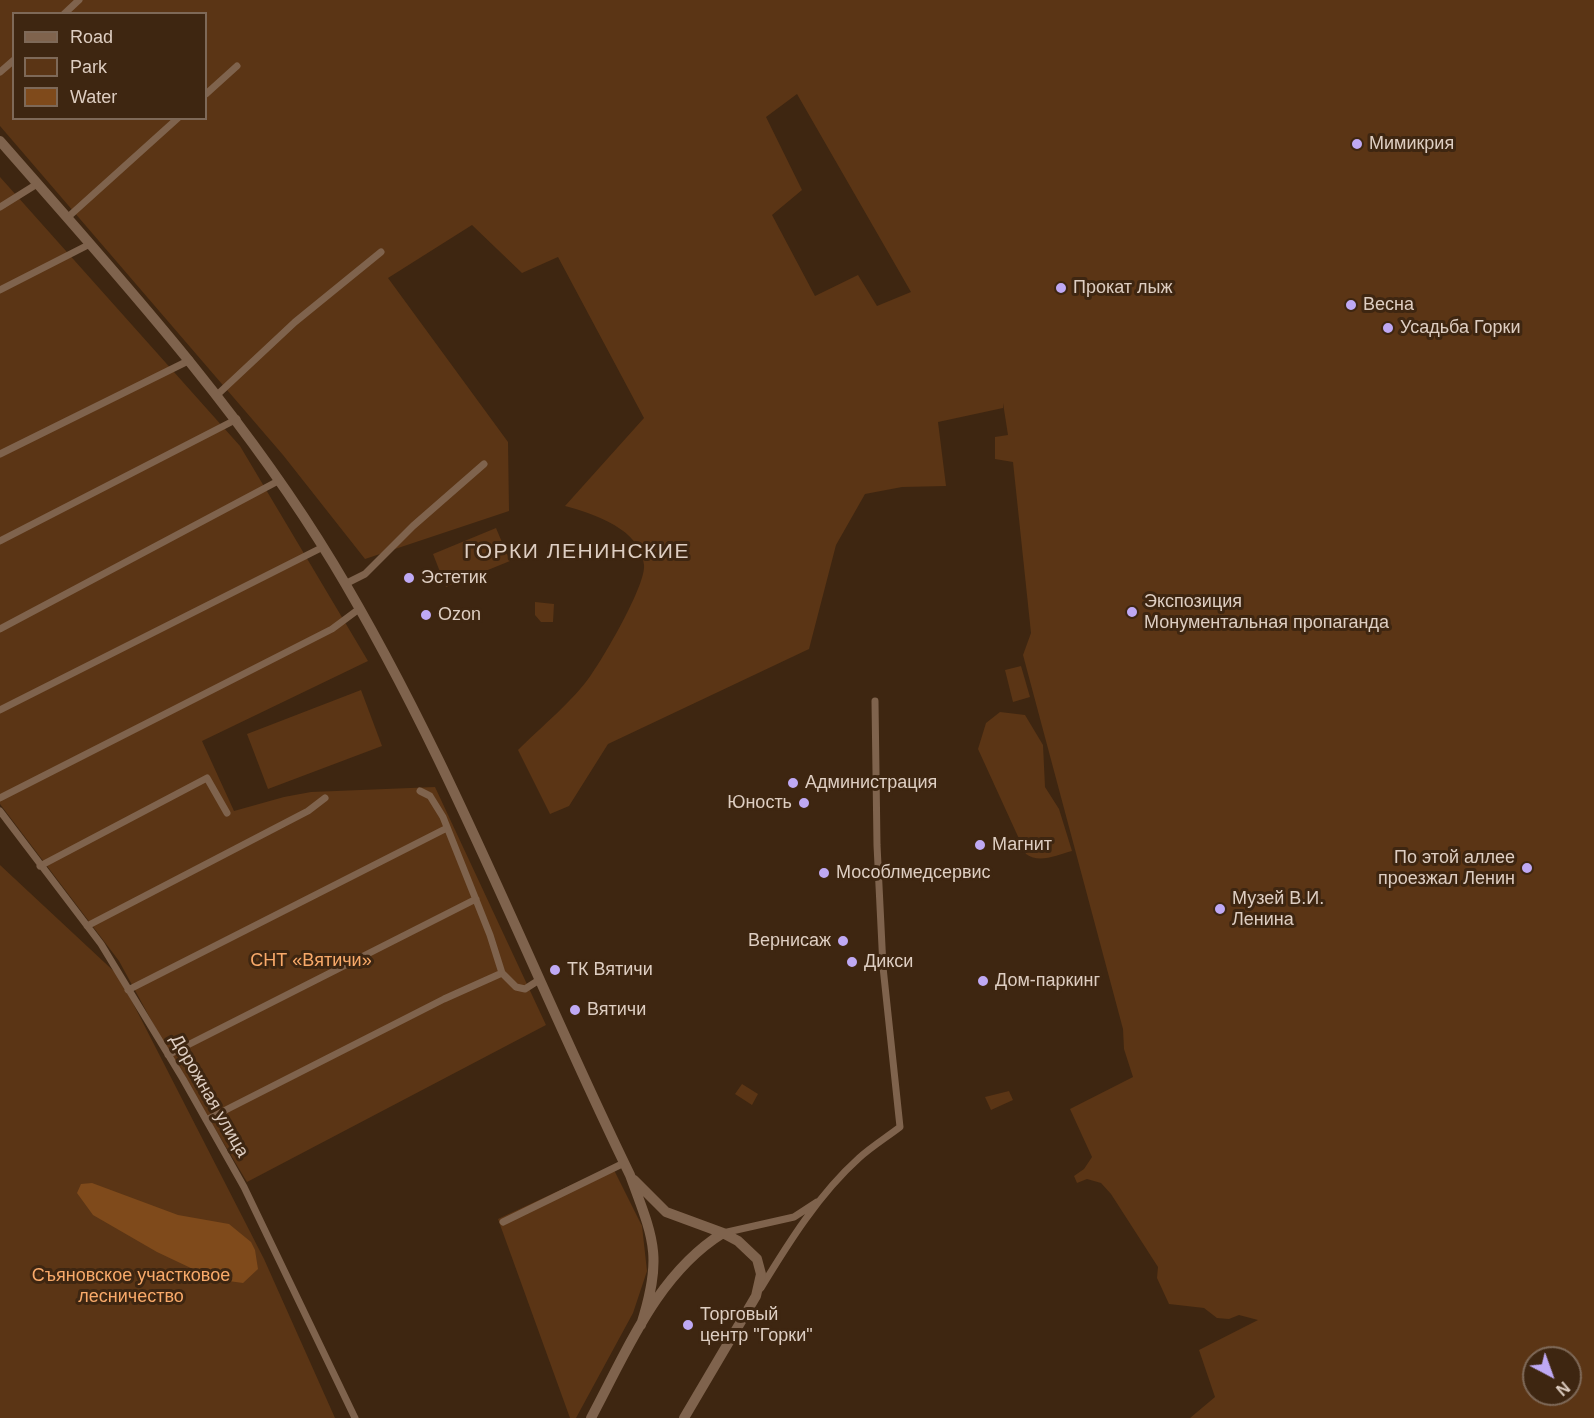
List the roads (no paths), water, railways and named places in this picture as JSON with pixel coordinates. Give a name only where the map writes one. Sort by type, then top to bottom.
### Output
[{"type":"main road","points":[[0,141],[190,360],[237,419],[280,480],[359,609],[430,745],[630,1175],[652,1235],[656,1267],[653,1288],[641,1325]]},
{"type":"main road","points":[[630,1175],[666,1212],[723,1233],[738,1241],[757,1258],[761,1274],[756,1296],[684,1418]]},
{"type":"main road","points":[[591,1418],[641,1325],[680,1266],[699,1248],[723,1233]]},
{"type":"street","points":[[66,12],[79,0]]},
{"type":"street","points":[[0,72],[12,62]]},
{"type":"street","points":[[207,93],[237,66]]},
{"type":"street","points":[[67,218],[176,120]]},
{"type":"street","points":[[0,207],[37,184]]},
{"type":"street","points":[[0,290],[90,244]]},
{"type":"street","points":[[218,395],[295,322],[381,252]]},
{"type":"street","points":[[0,454],[190,360]]},
{"type":"street","points":[[0,541],[237,419]]},
{"type":"street","points":[[345,584],[365,574],[413,526],[484,464]]},
{"type":"street","points":[[0,629],[280,480]]},
{"type":"street","points":[[0,710],[323,547]]},
{"type":"street","points":[[0,798],[333,629],[359,609]]},
{"type":"street","points":[[756,1296],[793,1235],[824,1197],[859,1158],[900,1127],[883,967],[877,850],[875,700]]},
{"type":"street","points":[[40,866],[207,778],[227,813]]},
{"type":"street","points":[[420,791],[430,796],[447,828],[476,899],[502,973],[516,987],[525,988],[540,980]]},
{"type":"street","points":[[87,926],[308,812],[325,798]]},
{"type":"street","name":"Дорожная улица","points":[[0,811],[87,926],[168,1055],[244,1187],[355,1418]]},
{"type":"street","points":[[128,990],[447,828]]},
{"type":"street","points":[[168,1055],[476,899]]},
{"type":"street","points":[[206,1120],[444,999],[502,973]]},
{"type":"street","points":[[503,1222],[624,1163]]},
{"type":"street","points":[[723,1233],[794,1217],[824,1197]]},
{"type":"water","points":[[92,1183],[178,1215],[229,1224],[251,1242],[255,1250],[258,1269],[243,1283],[214,1279],[157,1252],[93,1215],[77,1193],[81,1184]]},
{"type":"place","name":"Мимикрия","points":[[1357,144]]},
{"type":"place","name":"Прокат лыж","points":[[1061,288]]},
{"type":"place","name":"Весна","points":[[1351,305]]},
{"type":"place","name":"Усадьба Горки","points":[[1388,328]]},
{"type":"place","name":"Эстетик","points":[[409,578]]},
{"type":"place","name":"Экспозиция Монументальная пропаганда","points":[[1132,612]]},
{"type":"place","name":"Ozon","points":[[426,615]]},
{"type":"place","name":"Администрация","points":[[793,783]]},
{"type":"place","name":"Юность","points":[[804,803]]},
{"type":"place","name":"Магнит","points":[[980,845]]},
{"type":"place","name":"По этой аллее проезжал Ленин","points":[[1527,868]]},
{"type":"place","name":"Мособлмедсервис","points":[[824,873]]},
{"type":"place","name":"Музей В.И. Ленина","points":[[1220,909]]},
{"type":"place","name":"Вернисаж","points":[[843,941]]},
{"type":"place","name":"Дикси","points":[[852,962]]},
{"type":"place","name":"ТК Вятичи","points":[[555,970]]},
{"type":"place","name":"Дом-паркинг","points":[[983,981]]},
{"type":"place","name":"Вятичи","points":[[575,1010]]},
{"type":"place","name":"Торговый центр \"Горки\"","points":[[688,1325]]},
{"type":"district","name":"ГОРКИ ЛЕНИНСКИЕ","points":[[577,552]]},
{"type":"park label","name":"СНТ «Вятичи»","points":[[311,961]]},
{"type":"park label","name":"Съяновское участковое лесничество","points":[[131,1286]]}]
